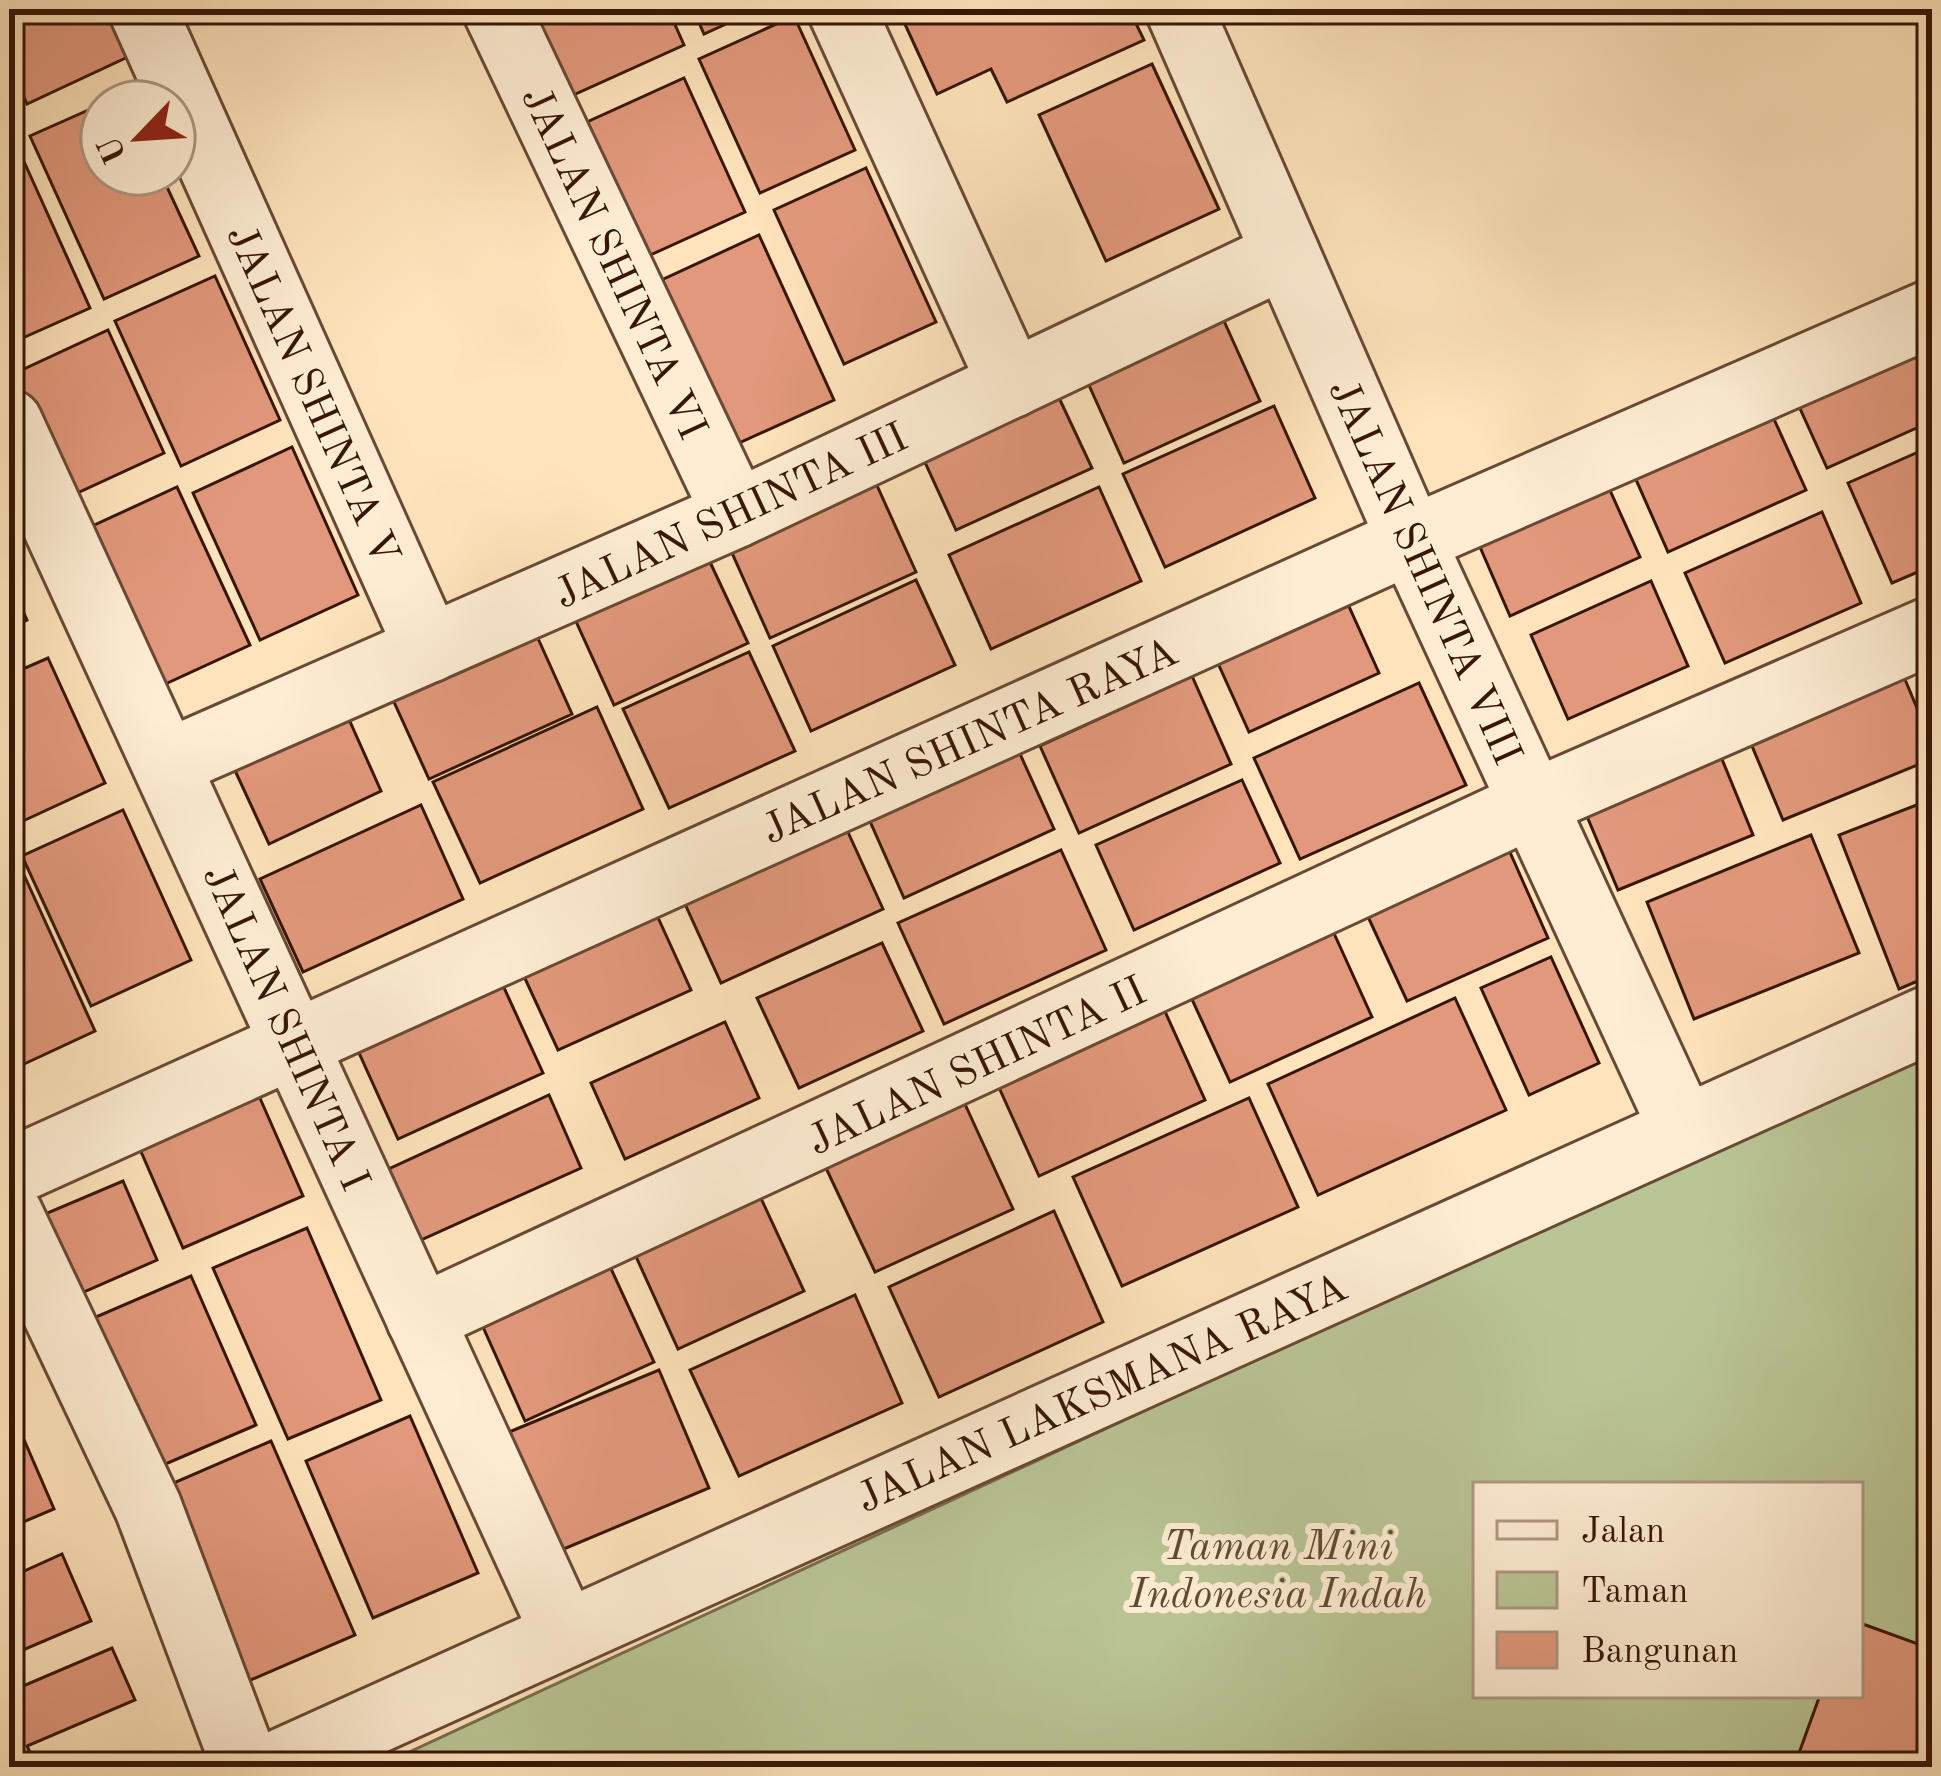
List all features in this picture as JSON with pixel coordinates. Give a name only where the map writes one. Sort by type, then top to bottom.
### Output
[{"type":"street","name":"JALAN SHINTA V","points":[[142,9],[429,649]]},
{"type":"street","name":"JALAN SHINTA VI","points":[[496,9],[736,514]]},
{"type":"street","points":[[841,9],[1012,384]]},
{"type":"street","name":"JALAN SHINTA VIII","points":[[1196,14],[1286,254],[1411,540],[1683,1129]]},
{"type":"street","name":"JALAN SHINTA III","points":[[168,763],[736,514],[1286,254]]},
{"type":"street","name":"JALAN SHINTA RAYA","points":[[9,1173],[1411,540],[1932,313]]},
{"type":"street","name":"JALAN SHINTA I","points":[[9,422],[565,1634]]},
{"type":"street","name":"JALAN SHINTA II","points":[[420,1319],[1532,805],[1932,630]]},
{"type":"street","name":"JALAN LAKSMANA RAYA","points":[[272,1767],[1932,1018]]},
{"type":"street","points":[[9,1214],[148,1507],[246,1767]]},
{"type":"green space","name":"Taman Mini Indonesia Indah","points":[[1932,1045],[1932,1767],[377,1767]]},
{"type":"building","points":[[9,9],[113,9],[134,54],[27,104],[9,65]]},
{"type":"building","points":[[531,9],[668,9],[684,45],[571,96]]},
{"type":"building","points":[[693,9],[759,9],[704,34]]},
{"type":"building","points":[[898,9],[1129,9],[1144,40],[1007,102],[991,69],[937,94]]},
{"type":"building","points":[[794,16],[855,150],[760,193],[699,59]]},
{"type":"building","points":[[1152,64],[1219,209],[1106,261],[1039,115]]},
{"type":"building","points":[[684,78],[745,212],[648,256],[587,122]]},
{"type":"building","points":[[78,115],[78,198],[172,198],[199,256],[104,299],[30,136]]},
{"type":"building","points":[[17,146],[90,308],[9,344],[9,150]]},
{"type":"building","points":[[866,168],[936,322],[844,364],[774,210]]},
{"type":"building","points":[[759,235],[834,400],[717,453],[642,289]]},
{"type":"building","points":[[215,276],[280,420],[181,466],[115,321]]},
{"type":"building","points":[[1215,301],[1260,401],[1124,463],[1079,363]]},
{"type":"building","points":[[108,330],[164,453],[62,500],[9,376]]},
{"type":"building","points":[[1932,347],[1932,421],[1827,468],[1788,382]]},
{"type":"building","points":[[1053,385],[1092,468],[956,530],[918,447]]},
{"type":"building","points":[[1764,397],[1806,490],[1668,552],[1626,457]]},
{"type":"building","points":[[1274,406],[1315,498],[1165,567],[1123,474]]},
{"type":"building","points":[[1932,446],[1932,566],[1892,583],[1848,483]]},
{"type":"building","points":[[292,447],[358,595],[260,640],[193,493]]},
{"type":"building","points":[[1599,466],[1640,557],[1510,616],[1470,524]]},
{"type":"building","points":[[870,470],[916,572],[770,638],[724,535]]},
{"type":"building","points":[[177,487],[250,645],[150,691],[77,533]]},
{"type":"building","points":[[1099,487],[1141,581],[991,649],[949,555]]},
{"type":"building","points":[[1822,512],[1861,603],[1725,663],[1685,573]]},
{"type":"building","points":[[702,545],[748,643],[614,705],[569,606]]},
{"type":"building","points":[[9,580],[27,620],[9,629]]},
{"type":"building","points":[[916,580],[955,665],[811,731],[773,646]]},
{"type":"building","points":[[1651,581],[1688,666],[1568,719],[1531,635]]},
{"type":"building","points":[[1342,591],[1379,673],[1249,732],[1212,650]]},
{"type":"building","points":[[527,614],[572,714],[429,779],[384,680]]},
{"type":"building","points":[[749,652],[795,751],[669,808],[623,709]]},
{"type":"building","points":[[48,658],[105,783],[10,827],[9,675]]},
{"type":"building","points":[[1899,665],[1932,744],[1932,759],[1783,820],[1744,727]]},
{"type":"building","points":[[1192,676],[1231,764],[1079,833],[1040,746]]},
{"type":"building","points":[[1419,683],[1466,785],[1300,859],[1254,758]]},
{"type":"building","points":[[339,697],[381,791],[269,844],[225,749]]},
{"type":"building","points":[[597,707],[643,809],[480,883],[433,782]]},
{"type":"building","points":[[1011,734],[1054,829],[904,898],[861,801]]},
{"type":"building","points":[[1717,747],[1753,835],[1618,890],[1581,802]]},
{"type":"building","points":[[1242,780],[1280,863],[1134,930],[1096,845]]},
{"type":"building","points":[[1932,799],[1932,975],[1899,989],[1839,835]]},
{"type":"building","points":[[421,805],[463,899],[303,972],[260,879]]},
{"type":"building","points":[[123,810],[191,960],[91,1006],[22,856]]},
{"type":"building","points":[[842,819],[883,909],[721,983],[680,893]]},
{"type":"building","points":[[1811,835],[1859,953],[1694,1019],[1647,902]]},
{"type":"building","points":[[1505,841],[1548,938],[1407,1001],[1363,906]]},
{"type":"building","points":[[9,842],[95,1031],[9,1071]]},
{"type":"building","points":[[1061,850],[1106,950],[944,1024],[898,923]]},
{"type":"building","points":[[655,911],[691,990],[558,1050],[522,972]]},
{"type":"building","points":[[1327,918],[1372,1017],[1230,1082],[1184,982]]},
{"type":"building","points":[[882,943],[923,1031],[799,1088],[757,998]]},
{"type":"building","points":[[1551,957],[1599,1063],[1529,1095],[1481,988]]},
{"type":"building","points":[[495,968],[543,1073],[398,1139],[350,1033]]},
{"type":"building","points":[[1158,996],[1205,1100],[1039,1176],[992,1072]]},
{"type":"building","points":[[1455,998],[1506,1110],[1318,1195],[1268,1084]]},
{"type":"building","points":[[725,1022],[759,1098],[625,1159],[591,1083]]},
{"type":"building","points":[[549,1095],[581,1168],[412,1244],[380,1173]]},
{"type":"building","points":[[259,1096],[303,1196],[183,1248],[139,1147]]},
{"type":"building","points":[[1249,1098],[1298,1207],[1122,1286],[1073,1177]]},
{"type":"building","points":[[964,1102],[1013,1209],[875,1272],[825,1166]]},
{"type":"building","points":[[123,1181],[157,1260],[54,1305],[19,1225]]},
{"type":"building","points":[[759,1194],[804,1291],[678,1349],[633,1250]]},
{"type":"building","points":[[1054,1211],[1103,1322],[939,1397],[889,1287]]},
{"type":"building","points":[[307,1228],[381,1400],[288,1439],[213,1268]]},
{"type":"building","points":[[607,1260],[654,1362],[525,1421],[479,1318]]},
{"type":"building","points":[[191,1276],[256,1425],[140,1475],[75,1326]]},
{"type":"building","points":[[855,1295],[902,1403],[739,1476],[690,1370]]},
{"type":"building","points":[[659,1370],[709,1488],[559,1551],[509,1432]]},
{"type":"building","points":[[9,1405],[54,1509],[9,1528]]},
{"type":"building","points":[[410,1416],[478,1573],[373,1618],[306,1461]]},
{"type":"building","points":[[271,1441],[355,1635],[239,1685],[155,1491]]},
{"type":"building","points":[[62,1554],[91,1621],[9,1656],[9,1578]]},
{"type":"building","points":[[1863,1624],[1932,1649],[1932,1767],[1794,1767],[1819,1698],[1863,1698]]},
{"type":"building","points":[[112,1648],[135,1700],[27,1746],[37,1767],[9,1767],[9,1692]]}]
